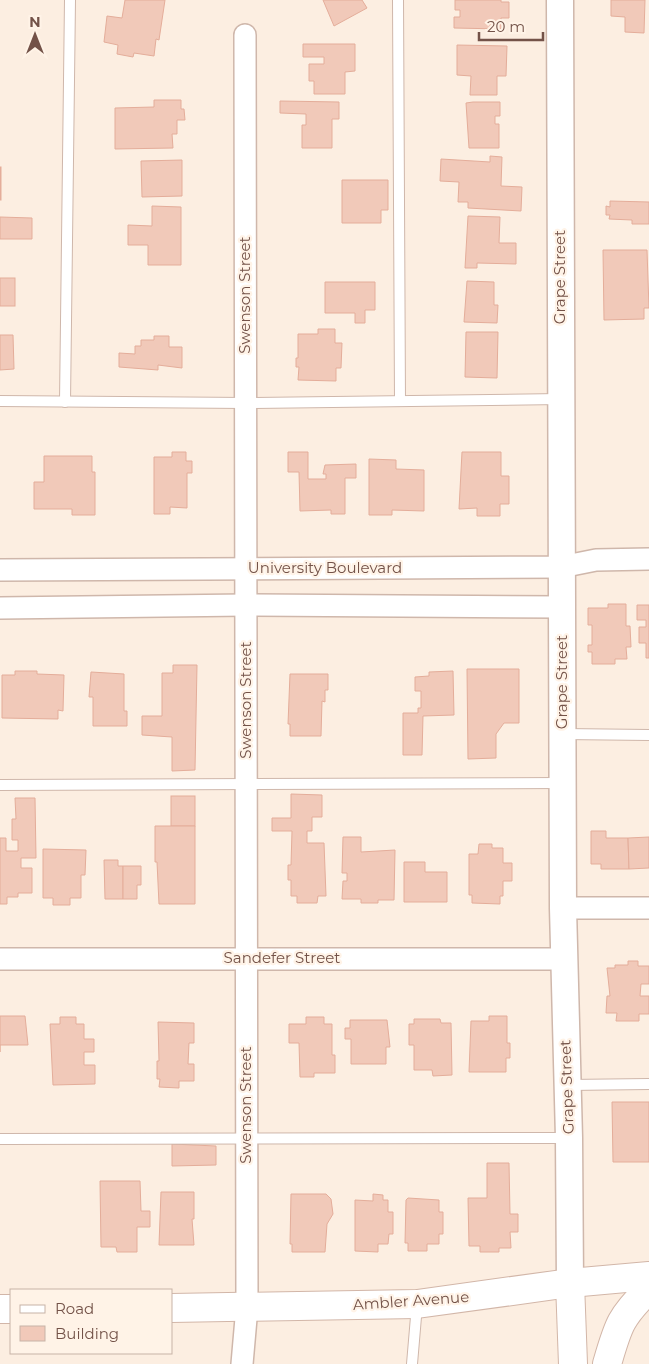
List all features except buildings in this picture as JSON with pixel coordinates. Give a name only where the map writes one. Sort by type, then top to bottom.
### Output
[{"type":"main road","name":"Ambler Avenue","points":[[172,1308],[417,1304],[570,1284],[649,1276]]},
{"type":"main road","name":"Grape Street","points":[[570,1284],[573,1364]]},
{"type":"main road","points":[[607,1364],[618,1324],[632,1305],[649,1289]]},
{"type":"street","name":"Grape Street","points":[[560,0],[563,959],[569,1138],[570,1284]]},
{"type":"street","name":"Swenson Street","points":[[242,1364],[247,1307],[244,35]]},
{"type":"street","name":"University Boulevard","points":[[0,570],[561,567],[596,560],[649,559]]},
{"type":"street","points":[[0,608],[246,605],[562,607]]},
{"type":"street","points":[[563,908],[649,908]]},
{"type":"street","name":"Sandefer Street","points":[[0,959],[563,959]]},
{"type":"lane","points":[[65,402],[70,0]]},
{"type":"lane","points":[[398,0],[400,401]]},
{"type":"lane","points":[[0,401],[246,403],[561,400]]},
{"type":"lane","points":[[562,734],[649,734]]},
{"type":"lane","points":[[0,785],[562,784]]},
{"type":"lane","points":[[567,1085],[649,1084]]},
{"type":"lane","points":[[0,1139],[569,1138]]},
{"type":"lane","points":[[412,1364],[417,1304]]}]
